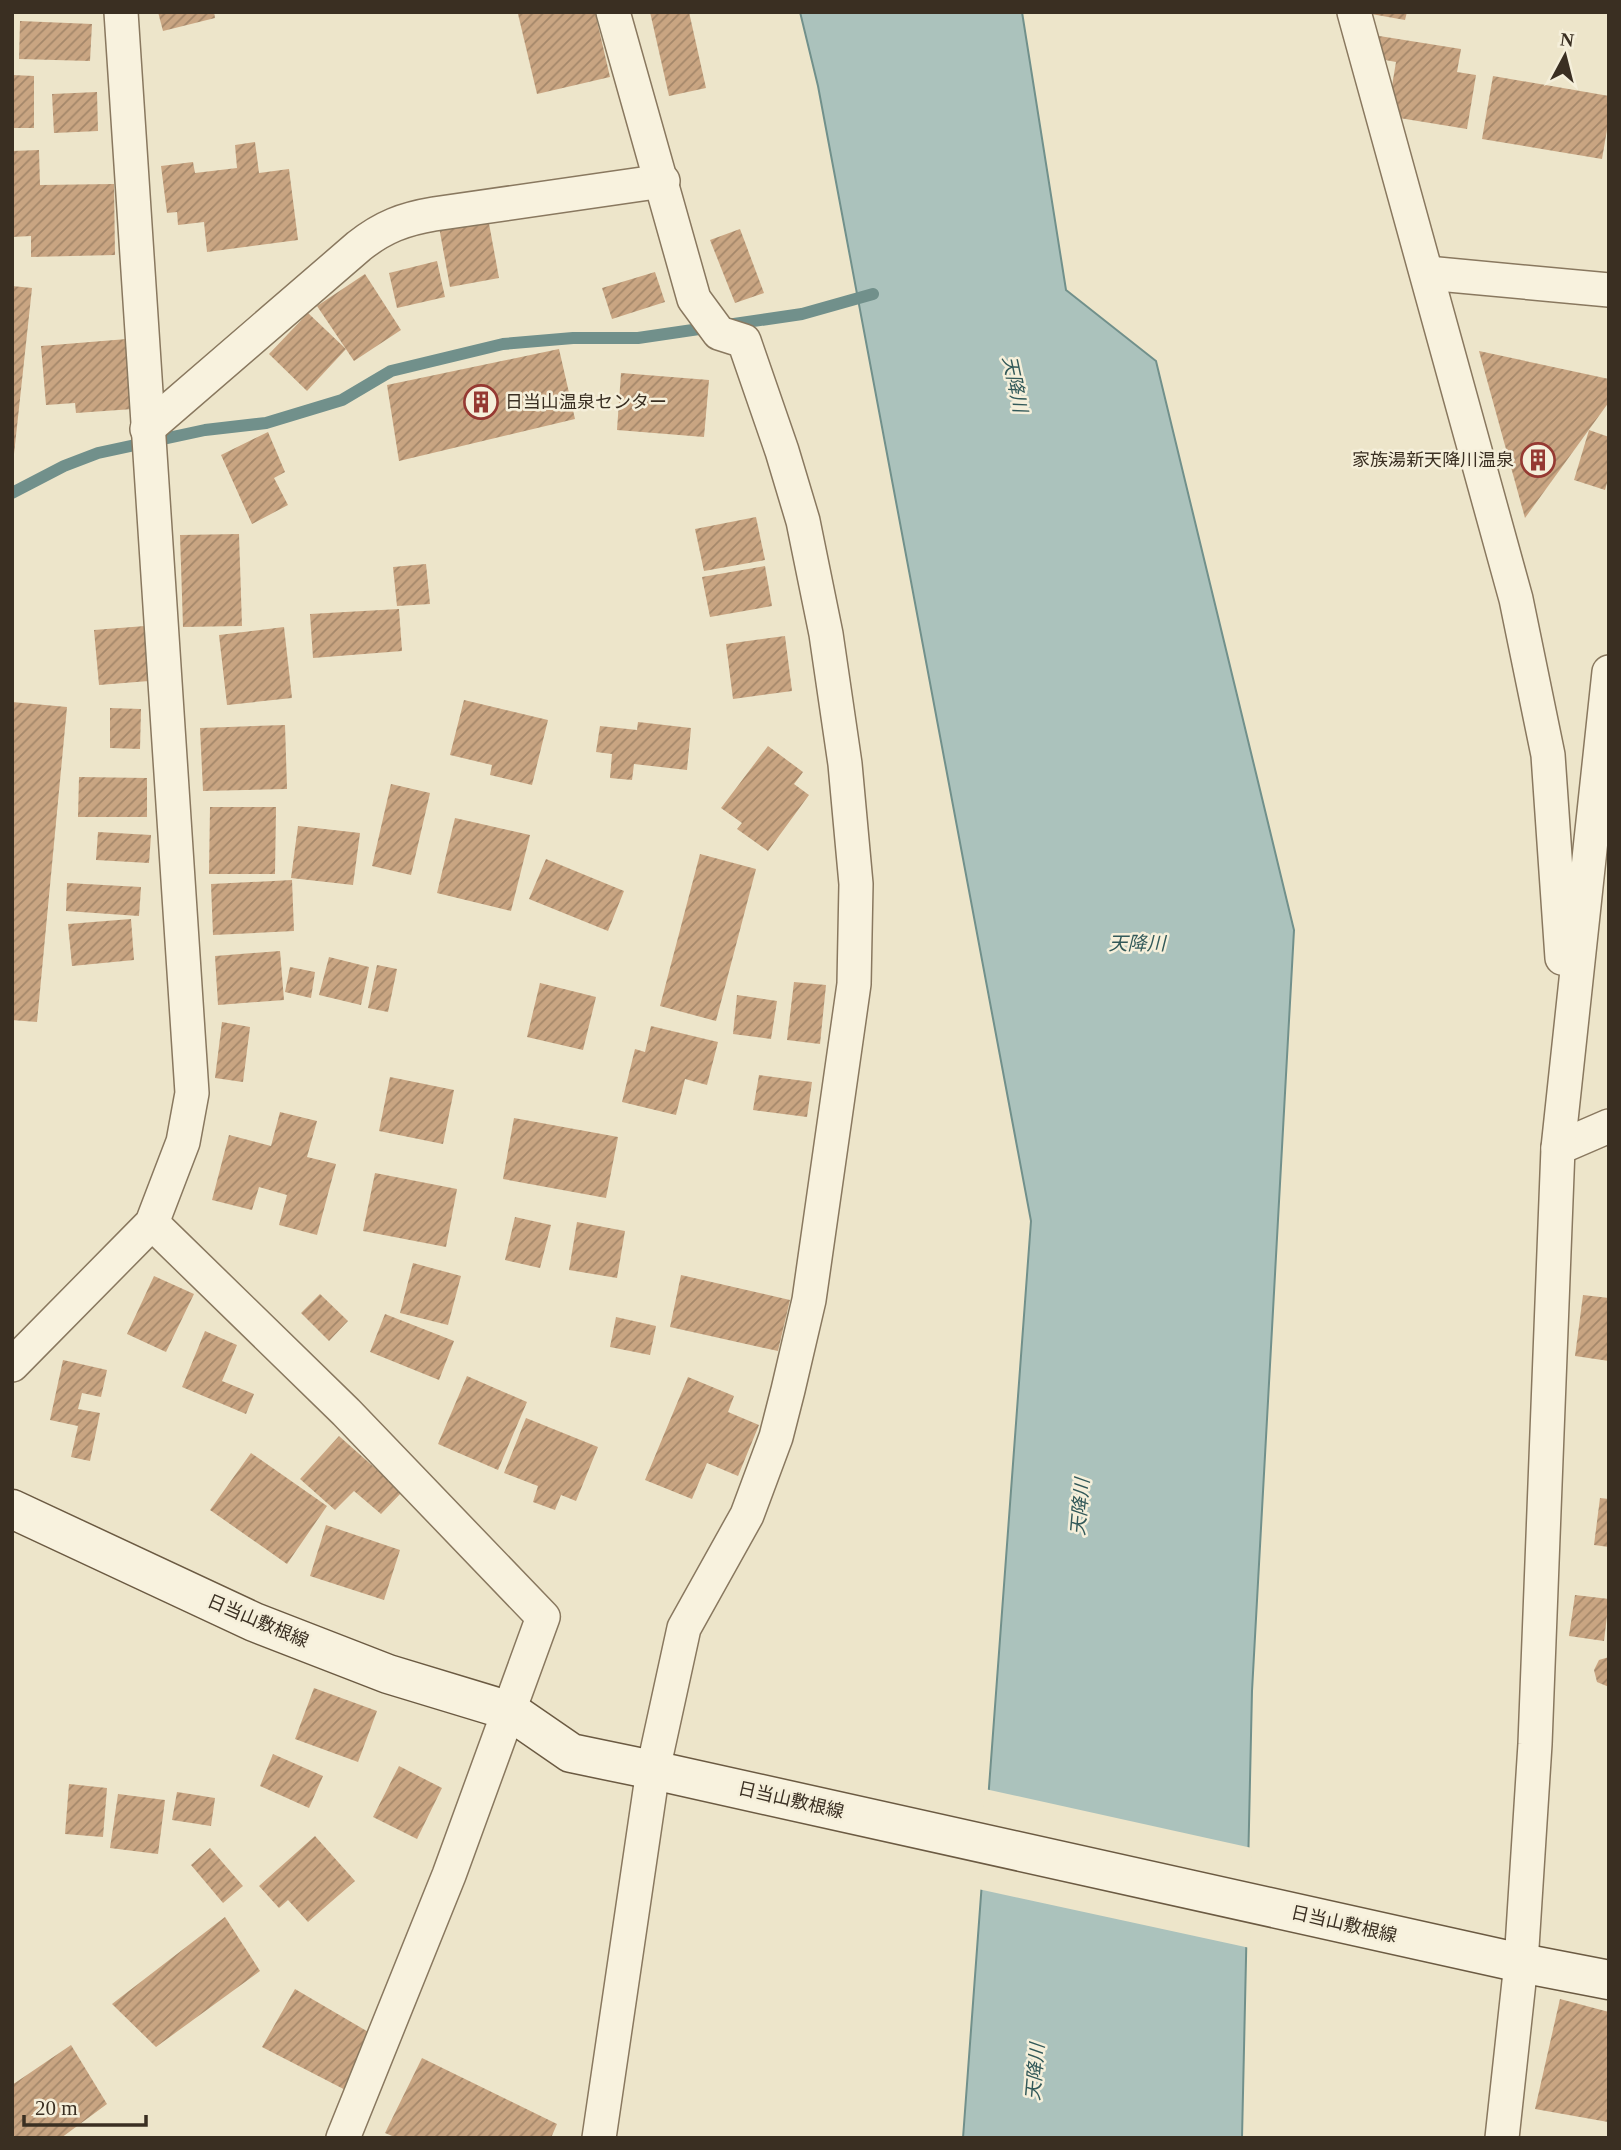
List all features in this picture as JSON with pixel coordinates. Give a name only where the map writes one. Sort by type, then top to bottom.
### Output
[{"type":"main road","name":"日当山敷根線","points":[[12,1509],[254,1622],[388,1674],[510,1711],[571,1754],[1521,1963],[1609,1980]]},
{"type":"street","points":[[12,1365],[152,1223],[181,1150],[192,1093],[121,12]]},
{"type":"street","points":[[599,2138],[653,1770],[684,1628],[747,1516],[776,1437],[809,1300],[854,984],[856,884],[845,764],[821,610],[803,521],[744,341],[719,333],[694,299],[663,181],[613,12]]},
{"type":"street","points":[[1353,12],[1516,599],[1548,755],[1569,1044]]},
{"type":"street","points":[[147,429],[359,246],[388,226],[434,214],[663,181]]},
{"type":"street","points":[[1427,273],[1609,290]]},
{"type":"street","points":[[1502,2138],[1521,1963],[1535,1744],[1558,1148],[1609,672]]},
{"type":"street","points":[[1558,1148],[1609,1126]]},
{"type":"street","points":[[152,1223],[346,1412],[543,1617],[449,1875],[343,2138]]},
{"type":"water","name":"天降川","points":[[800,12],[1022,12],[1066,290],[1156,361],[1294,930],[1252,1691],[1242,2138],[963,2138],[1031,1221],[818,86]]},
{"type":"pier","points":[[985,1789],[1252,1848],[1250,1948],[978,1889]]},
{"type":"building","points":[[158,12],[214,12],[215,18],[163,31]]},
{"type":"building","points":[[595,12],[610,77],[537,94],[518,14]]},
{"type":"building","points":[[650,12],[689,12],[706,88],[669,96]]},
{"type":"building","points":[[1360,12],[1407,12],[1405,20]]},
{"type":"building","points":[[20,21],[92,24],[90,61],[19,59]]},
{"type":"building","points":[[1373,35],[1461,49],[1457,72],[1476,75],[1467,129],[1387,116],[1396,62],[1369,57]]},
{"type":"building","points":[[12,75],[34,76],[34,128],[12,128]]},
{"type":"building","points":[[1493,76],[1609,96],[1609,118],[1602,159],[1482,139]]},
{"type":"building","points":[[97,92],[98,131],[54,133],[52,94]]},
{"type":"building","points":[[255,142],[259,173],[289,169],[298,240],[207,252],[204,222],[178,225],[177,212],[167,213],[161,166],[193,162],[195,173],[237,168],[235,145]]},
{"type":"building","points":[[39,150],[40,185],[114,184],[115,255],[31,257],[31,236],[12,237],[12,151]]},
{"type":"building","points":[[488,218],[499,278],[450,287],[439,227]]},
{"type":"building","points":[[740,229],[764,293],[735,303],[710,240]]},
{"type":"building","points":[[437,261],[445,297],[397,308],[389,273]]},
{"type":"building","points":[[655,272],[665,302],[612,319],[602,288]]},
{"type":"building","points":[[365,274],[401,330],[354,361],[317,306]]},
{"type":"building","points":[[12,286],[32,288],[14,454],[12,454]]},
{"type":"building","points":[[308,313],[346,349],[307,391],[269,354]]},
{"type":"building","points":[[127,339],[133,409],[76,413],[75,403],[46,405],[41,346]]},
{"type":"building","name":"日当山温泉センター","points":[[559,349],[575,419],[399,461],[387,385]]},
{"type":"building","name":"家族湯新天降川温泉","points":[[1479,351],[1609,379],[1609,402],[1525,518]]},
{"type":"building","points":[[621,373],[709,380],[704,437],[617,430]]},
{"type":"building","points":[[1589,430],[1609,437],[1609,476],[1605,490],[1574,480]]},
{"type":"building","points":[[268,432],[285,472],[274,478],[288,505],[252,524],[221,455]]},
{"type":"building","points":[[756,517],[765,560],[704,571],[695,529]]},
{"type":"building","points":[[239,534],[242,626],[183,627],[180,535]]},
{"type":"building","points":[[426,564],[430,604],[397,606],[393,567]]},
{"type":"building","points":[[765,566],[772,606],[710,617],[702,577]]},
{"type":"building","points":[[399,609],[402,651],[313,658],[310,614]]},
{"type":"building","points":[[145,626],[149,681],[99,685],[94,630]]},
{"type":"building","points":[[284,627],[292,698],[227,705],[219,635]]},
{"type":"building","points":[[785,636],[792,691],[733,699],[726,644]]},
{"type":"building","points":[[464,700],[548,720],[532,785],[490,775],[492,765],[450,755]]},
{"type":"building","points":[[12,702],[67,707],[37,1022],[12,1020]]},
{"type":"building","points":[[110,708],[141,709],[140,749],[110,748]]},
{"type":"building","points":[[638,722],[691,728],[687,770],[634,764],[632,780],[610,778],[612,754],[596,752],[600,726],[637,730]]},
{"type":"building","points":[[285,725],[287,789],[203,791],[200,728]]},
{"type":"building","points":[[768,746],[803,772],[794,784],[809,795],[768,851],[737,829],[742,823],[721,808]]},
{"type":"building","points":[[79,777],[147,778],[147,817],[78,817]]},
{"type":"building","points":[[391,784],[430,793],[411,875],[372,866]]},
{"type":"building","points":[[210,807],[276,807],[275,874],[209,874]]},
{"type":"building","points":[[455,818],[530,835],[511,911],[437,893]]},
{"type":"building","points":[[298,826],[360,833],[353,885],[291,878]]},
{"type":"building","points":[[98,832],[151,835],[149,863],[96,860]]},
{"type":"building","points":[[700,854],[756,869],[716,1021],[660,1006]]},
{"type":"building","points":[[546,859],[624,891],[608,931],[529,899]]},
{"type":"building","points":[[292,880],[294,931],[213,935],[211,884]]},
{"type":"building","points":[[67,883],[141,887],[139,916],[66,911]]},
{"type":"building","points":[[131,919],[134,960],[72,966],[68,924]]},
{"type":"building","points":[[280,951],[284,1000],[218,1005],[215,956]]},
{"type":"building","points":[[329,957],[369,967],[361,1005],[319,995]]},
{"type":"building","points":[[377,965],[397,969],[388,1012],[368,1008]]},
{"type":"building","points":[[290,967],[315,972],[311,998],[285,992]]},
{"type":"building","points":[[794,982],[826,985],[820,1044],[787,1040]]},
{"type":"building","points":[[540,983],[596,997],[583,1050],[527,1037]]},
{"type":"building","points":[[737,995],[777,1001],[771,1039],[733,1034]]},
{"type":"building","points":[[222,1022],[250,1027],[243,1082],[215,1078]]},
{"type":"building","points":[[651,1026],[718,1042],[707,1085],[685,1079],[676,1115],[622,1102],[635,1049],[645,1052]]},
{"type":"building","points":[[759,1075],[812,1082],[807,1117],[753,1110]]},
{"type":"building","points":[[390,1077],[454,1090],[443,1144],[379,1131]]},
{"type":"building","points":[[280,1112],[317,1121],[307,1157],[336,1164],[317,1235],[279,1225],[287,1195],[259,1187],[252,1210],[212,1200],[229,1135],[271,1146]]},
{"type":"building","points":[[514,1118],[618,1137],[606,1198],[503,1179]]},
{"type":"building","points":[[375,1173],[457,1189],[446,1247],[363,1231]]},
{"type":"building","points":[[515,1217],[551,1225],[540,1268],[505,1260]]},
{"type":"building","points":[[577,1222],[625,1231],[617,1278],[569,1270]]},
{"type":"building","points":[[413,1263],[461,1276],[448,1325],[400,1313]]},
{"type":"building","points":[[681,1275],[790,1300],[778,1351],[670,1327]]},
{"type":"building","points":[[154,1276],[194,1294],[166,1352],[127,1334]]},
{"type":"building","points":[[320,1294],[348,1321],[329,1341],[301,1313]]},
{"type":"building","points":[[1583,1295],[1609,1298],[1609,1361],[1575,1356]]},
{"type":"building","points":[[385,1314],[454,1341],[439,1380],[370,1352]]},
{"type":"building","points":[[616,1317],[656,1326],[650,1355],[610,1347]]},
{"type":"building","points":[[205,1331],[237,1345],[222,1381],[254,1394],[246,1414],[182,1387]]},
{"type":"building","points":[[63,1360],[107,1370],[101,1397],[82,1393],[78,1409],[100,1413],[90,1461],[71,1457],[78,1426],[50,1420]]},
{"type":"building","points":[[467,1376],[527,1402],[498,1470],[438,1444]]},
{"type":"building","points":[[688,1377],[734,1396],[728,1412],[759,1425],[738,1476],[707,1463],[692,1499],[645,1480]]},
{"type":"building","points":[[526,1418],[598,1447],[576,1501],[561,1495],[555,1510],[533,1502],[538,1486],[504,1473]]},
{"type":"building","points":[[339,1436],[402,1492],[381,1514],[354,1491],[335,1510],[300,1479]]},
{"type":"building","points":[[251,1453],[327,1506],[287,1564],[210,1510]]},
{"type":"building","points":[[1600,1498],[1609,1499],[1609,1547],[1594,1545]]},
{"type":"building","points":[[326,1525],[400,1550],[384,1600],[310,1576]]},
{"type":"building","points":[[1575,1595],[1609,1599],[1604,1641],[1569,1636]]},
{"type":"building","points":[[1609,1657],[1609,1687],[1597,1682],[1594,1670],[1599,1660]]},
{"type":"building","points":[[314,1688],[377,1711],[358,1762],[295,1739]]},
{"type":"building","points":[[273,1754],[323,1776],[309,1808],[260,1786]]},
{"type":"building","points":[[399,1766],[442,1788],[417,1839],[373,1817]]},
{"type":"building","points":[[69,1784],[107,1788],[103,1837],[65,1834]]},
{"type":"building","points":[[177,1792],[215,1798],[211,1826],[172,1820]]},
{"type":"building","points":[[118,1794],[165,1800],[158,1854],[110,1848]]},
{"type":"building","points":[[315,1836],[355,1881],[308,1922],[288,1900],[279,1908],[259,1886]]},
{"type":"building","points":[[210,1848],[243,1886],[223,1903],[191,1865]]},
{"type":"building","points":[[225,1917],[260,1971],[156,2047],[112,2004]]},
{"type":"building","points":[[295,1989],[382,2040],[359,2097],[262,2047]]},
{"type":"building","points":[[1560,1999],[1609,2012],[1608,2122],[1535,2109]]},
{"type":"building","points":[[71,2045],[107,2104],[61,2138],[12,2138],[12,2085]]},
{"type":"building","points":[[422,2058],[557,2124],[551,2138],[397,2138],[385,2133]]},
{"type":"waterway","points":[[12,493],[64,466],[98,453],[205,430],[266,423],[342,400],[391,371],[503,344],[573,338],[638,338],[802,314],[873,294]]},
{"type":"place","name":"日当山温泉センター","points":[[481,402]]},
{"type":"place","name":"家族湯新天降川温泉","points":[[1538,460]]}]
